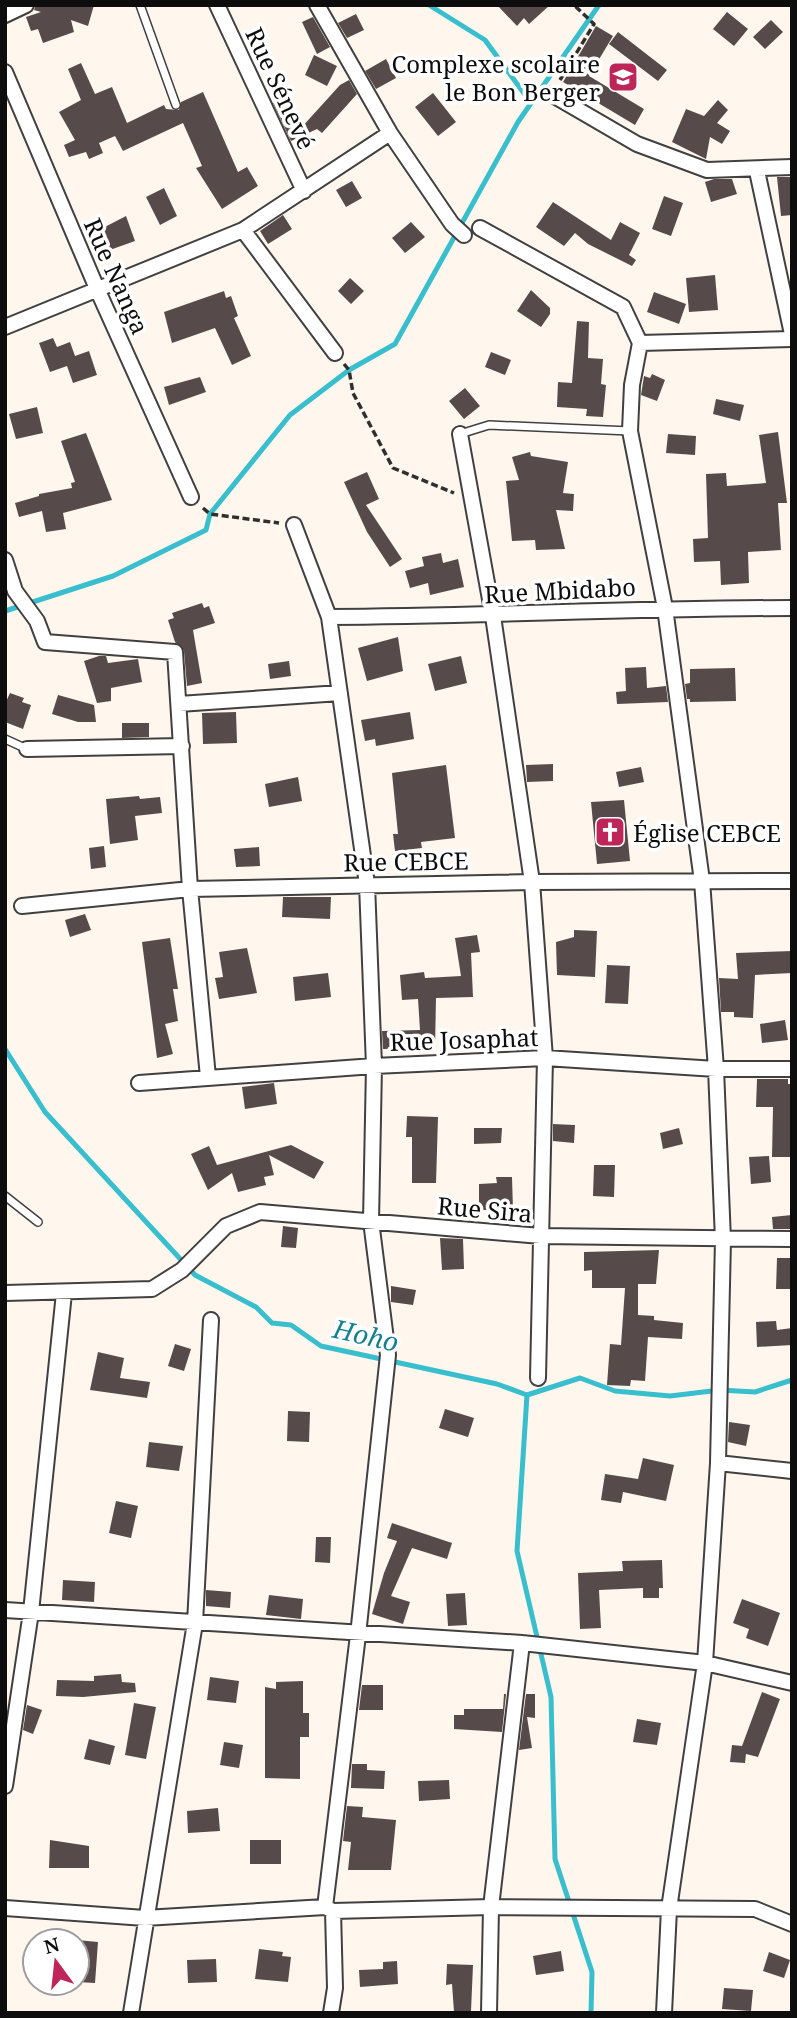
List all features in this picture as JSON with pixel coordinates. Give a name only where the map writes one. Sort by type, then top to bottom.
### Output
[{"type":"street","points":[[5,15],[26,5]]},
{"type":"street","name":"Rue Sénevé","points":[[217,5],[304,191]]},
{"type":"street","points":[[317,5],[390,133],[452,224],[464,235]]},
{"type":"street","name":"Rue Nanga","points":[[5,72],[98,291],[191,497]]},
{"type":"street","points":[[551,94],[637,144],[707,170],[757,171],[792,167]]},
{"type":"street","points":[[5,327],[243,230],[390,133]]},
{"type":"street","points":[[757,171],[792,334]]},
{"type":"street","points":[[480,228],[623,307],[640,344],[632,386],[630,431],[665,608],[702,881],[716,1069],[723,1240],[718,1463],[705,1664],[669,1909],[664,2013]]},
{"type":"street","points":[[243,230],[335,353]]},
{"type":"street","points":[[640,344],[792,339]]},
{"type":"street","points":[[460,434],[493,616],[532,882],[545,1058],[538,1378]]},
{"type":"street","points":[[294,525],[329,617],[367,884],[374,1066],[371,1221],[388,1361],[329,1909],[335,1988],[331,2013]]},
{"type":"street","points":[[5,560],[15,591],[37,621],[45,642],[175,652],[190,889],[208,1077]]},
{"type":"street","name":"Rue Mbidabo","points":[[329,617],[493,616],[665,608],[792,608]]},
{"type":"street","points":[[179,704],[340,693]]},
{"type":"street","points":[[27,749],[182,747]]},
{"type":"street","name":"Rue CEBCE","points":[[22,906],[190,889],[367,884],[792,881]]},
{"type":"street","name":"Rue Josaphat","points":[[139,1083],[374,1066],[545,1058],[716,1069],[792,1069]]},
{"type":"street","name":"Rue Sira","points":[[5,1293],[152,1289],[187,1265],[226,1226],[260,1212],[541,1236],[792,1239]]},
{"type":"street","points":[[5,1786],[31,1612],[64,1293]]},
{"type":"street","points":[[131,2013],[195,1623],[211,1321]]},
{"type":"street","points":[[718,1463],[792,1471]]},
{"type":"street","points":[[5,1610],[358,1635],[522,1643],[705,1664],[792,1683]]},
{"type":"street","points":[[489,2013],[491,1907],[522,1643]]},
{"type":"street","points":[[5,1908],[145,1918],[329,1909],[755,1909],[792,1924]]},
{"type":"lane","points":[[140,5],[176,105]]},
{"type":"lane","points":[[460,434],[489,425],[630,431]]},
{"type":"lane","points":[[5,738],[27,749]]},
{"type":"lane","points":[[5,1196],[38,1222]]},
{"type":"path","points":[[551,94],[594,24],[574,5]]},
{"type":"path","points":[[335,353],[349,370],[353,393],[393,468],[472,501]]},
{"type":"path","points":[[191,497],[210,514],[294,525]]},
{"type":"building","points":[[36,5],[94,5],[88,26],[71,20],[74,32],[43,43],[38,29],[31,31],[26,17],[41,12],[34,10]]},
{"type":"building","points":[[497,5],[550,5],[529,24],[524,18],[517,26]]},
{"type":"building","points":[[727,12],[748,29],[734,46],[713,29]]},
{"type":"building","points":[[356,14],[364,30],[347,38],[338,23]]},
{"type":"building","points":[[313,17],[330,47],[317,54],[302,22]]},
{"type":"building","points":[[771,20],[783,32],[765,49],[753,37]]},
{"type":"building","points":[[596,26],[613,36],[589,76],[644,109],[635,125],[563,82]]},
{"type":"building","points":[[618,32],[667,70],[658,81],[609,44]]},
{"type":"building","points":[[314,55],[337,66],[327,86],[305,75]]},
{"type":"building","points":[[386,59],[396,78],[376,89],[365,71]]},
{"type":"building","points":[[81,63],[95,94],[112,87],[127,123],[164,105],[166,109],[179,110],[181,102],[203,92],[238,172],[247,167],[258,186],[222,209],[196,168],[202,166],[183,123],[123,151],[115,136],[99,143],[103,153],[89,159],[86,152],[69,157],[64,145],[75,140],[59,112],[81,100],[68,69]]},
{"type":"building","points":[[349,80],[357,94],[322,133],[317,129],[291,141],[273,103],[285,97],[301,128],[340,85]]},
{"type":"building","points":[[433,93],[456,122],[438,136],[415,107]]},
{"type":"building","points":[[718,100],[728,110],[717,123],[730,131],[722,144],[710,137],[706,159],[672,142],[686,109],[704,116]]},
{"type":"building","points":[[777,177],[792,177],[792,215],[781,216]]},
{"type":"building","points":[[732,179],[737,194],[711,202],[705,182]]},
{"type":"building","points":[[352,181],[362,198],[346,207],[336,190]]},
{"type":"building","points":[[164,188],[177,216],[160,225],[146,197]]},
{"type":"building","points":[[664,196],[683,203],[671,236],[652,229]]},
{"type":"building","points":[[553,202],[611,240],[620,222],[640,233],[629,255],[636,260],[632,266],[588,244],[575,233],[564,246],[536,227]]},
{"type":"building","points":[[283,215],[292,229],[268,244],[260,231]]},
{"type":"building","points":[[126,216],[135,241],[107,251],[99,230]]},
{"type":"building","points":[[411,222],[425,237],[405,253],[392,238]]},
{"type":"building","points":[[715,275],[718,310],[689,312],[686,278]]},
{"type":"building","points":[[350,278],[364,291],[351,304],[338,291]]},
{"type":"building","points":[[531,290],[550,308],[550,314],[541,327],[517,311]]},
{"type":"building","points":[[224,291],[226,298],[231,296],[238,316],[234,318],[251,356],[232,365],[215,328],[172,343],[164,312]]},
{"type":"building","points":[[654,292],[686,304],[679,324],[647,312]]},
{"type":"building","points":[[577,321],[589,322],[588,358],[603,359],[601,384],[606,385],[603,417],[586,416],[587,409],[557,407],[558,382],[572,383]]},
{"type":"building","points":[[53,338],[57,347],[70,342],[75,356],[89,351],[97,375],[73,383],[67,366],[50,372],[39,343]]},
{"type":"building","points":[[491,352],[511,360],[505,375],[485,367]]},
{"type":"building","points":[[652,374],[665,380],[657,401],[641,395],[644,376],[650,378]]},
{"type":"building","points":[[200,377],[206,392],[169,405],[164,387]]},
{"type":"building","points":[[465,388],[480,406],[464,419],[449,401]]},
{"type":"building","points":[[716,399],[744,405],[740,421],[713,414]]},
{"type":"building","points":[[37,407],[43,433],[16,439],[9,414]]},
{"type":"building","points":[[778,432],[787,503],[778,503],[781,550],[748,552],[749,583],[721,585],[720,561],[694,562],[693,539],[708,538],[706,474],[726,473],[727,486],[766,483],[759,435]]},
{"type":"building","points":[[86,433],[112,500],[63,513],[66,529],[46,532],[42,511],[19,517],[15,503],[39,494],[72,488],[71,483],[75,482],[61,441]]},
{"type":"building","points":[[668,434],[696,436],[695,455],[666,453]]},
{"type":"building","points":[[530,452],[531,456],[568,462],[563,493],[574,494],[573,511],[556,510],[565,549],[536,550],[535,540],[512,541],[506,481],[519,480],[512,457]]},
{"type":"building","points":[[367,472],[379,499],[366,505],[402,559],[390,567],[367,532],[344,482]]},
{"type":"building","points":[[441,553],[443,563],[458,559],[464,587],[430,595],[428,583],[410,588],[405,571],[424,566],[422,557]]},
{"type":"building","points":[[202,603],[204,608],[209,606],[215,623],[193,630],[202,683],[187,686],[184,651],[175,642],[168,620],[174,618],[172,613]]},
{"type":"building","points":[[398,637],[403,671],[367,681],[358,648]]},
{"type":"building","points":[[106,656],[108,663],[138,659],[142,682],[111,688],[111,701],[97,703],[84,661]]},
{"type":"building","points":[[461,656],[467,683],[435,691],[428,664]]},
{"type":"building","points":[[289,661],[291,676],[270,679],[268,664]]},
{"type":"building","points":[[646,667],[647,688],[666,686],[668,702],[617,704],[616,692],[626,691],[625,668]]},
{"type":"building","points":[[735,668],[736,701],[690,702],[690,699],[687,699],[685,684],[690,683],[690,669]]},
{"type":"building","points":[[10,693],[24,698],[22,702],[31,705],[23,729],[5,722],[5,704]]},
{"type":"building","points":[[58,695],[94,705],[96,722],[78,722],[52,714]]},
{"type":"building","points":[[236,712],[237,743],[203,744],[202,713]]},
{"type":"building","points":[[410,712],[414,739],[376,746],[375,739],[365,741],[361,720]]},
{"type":"building","points":[[122,723],[149,723],[149,737],[122,738]]},
{"type":"building","points":[[553,764],[553,781],[527,782],[526,765]]},
{"type":"building","points":[[446,765],[455,838],[421,842],[422,848],[395,851],[393,834],[398,834],[392,773]]},
{"type":"building","points":[[641,767],[644,782],[619,787],[616,772]]},
{"type":"building","points":[[298,777],[302,801],[269,807],[265,784]]},
{"type":"building","points":[[139,796],[140,799],[160,797],[162,813],[135,816],[138,840],[110,844],[106,799]]},
{"type":"building","name":"Église CEBCE","points":[[624,800],[630,861],[597,864],[591,802]]},
{"type":"building","points":[[104,846],[106,867],[91,869],[89,848]]},
{"type":"building","points":[[259,847],[260,866],[236,867],[234,849]]},
{"type":"building","points":[[283,897],[331,897],[330,919],[282,917]]},
{"type":"building","points":[[85,914],[91,930],[70,937],[65,920]]},
{"type":"building","points":[[574,930],[597,931],[595,977],[557,975],[556,942],[574,937]]},
{"type":"building","points":[[477,935],[480,952],[471,953],[473,997],[436,998],[435,1049],[383,1049],[382,1031],[420,1030],[418,999],[402,1000],[400,975],[424,972],[425,978],[461,976],[455,938]]},
{"type":"building","points":[[170,938],[178,989],[173,989],[178,1021],[165,1024],[173,1054],[157,1058],[142,942]]},
{"type":"building","points":[[247,948],[257,993],[219,999],[215,978],[223,977],[219,952]]},
{"type":"building","points":[[792,951],[792,973],[755,975],[753,1018],[734,1017],[734,1012],[721,1012],[719,978],[738,979],[736,953]]},
{"type":"building","points":[[607,965],[630,966],[628,1004],[605,1003]]},
{"type":"building","points":[[328,973],[331,997],[295,1001],[293,977]]},
{"type":"building","points":[[785,1020],[788,1040],[762,1043],[760,1024]]},
{"type":"building","points":[[757,1079],[788,1079],[788,1084],[792,1084],[792,1157],[772,1157],[773,1107],[756,1107]]},
{"type":"building","points":[[274,1083],[277,1104],[245,1109],[242,1087]]},
{"type":"building","points":[[407,1116],[438,1117],[436,1183],[412,1183],[412,1137],[406,1137]]},
{"type":"building","points":[[553,1124],[575,1125],[574,1143],[553,1141]]},
{"type":"building","points":[[474,1128],[502,1128],[501,1143],[474,1144]]},
{"type":"building","points":[[679,1128],[683,1144],[663,1149],[660,1133]]},
{"type":"building","points":[[291,1145],[324,1162],[314,1179],[269,1155],[274,1175],[264,1177],[266,1185],[238,1192],[232,1173],[208,1190],[191,1154],[209,1146],[217,1165]]},
{"type":"building","points":[[769,1156],[771,1182],[751,1184],[749,1157]]},
{"type":"building","points":[[594,1165],[615,1165],[614,1197],[593,1196]]},
{"type":"building","points":[[496,1177],[512,1177],[513,1210],[479,1210],[479,1184],[497,1183]]},
{"type":"building","points":[[792,1215],[792,1229],[773,1229],[772,1217]]},
{"type":"building","points":[[283,1226],[298,1228],[296,1248],[281,1247]]},
{"type":"building","points":[[440,1238],[463,1239],[464,1269],[442,1270]]},
{"type":"building","points":[[659,1250],[656,1284],[638,1284],[638,1315],[654,1316],[654,1320],[683,1323],[682,1339],[648,1337],[645,1381],[631,1380],[630,1386],[607,1385],[610,1344],[621,1345],[625,1288],[592,1288],[592,1270],[584,1271],[584,1252]]},
{"type":"building","points":[[777,1258],[792,1258],[792,1289],[776,1289]]},
{"type":"building","points":[[391,1286],[416,1290],[413,1305],[391,1302]]},
{"type":"building","points":[[776,1321],[777,1330],[792,1328],[792,1345],[757,1347],[756,1322]]},
{"type":"building","points":[[175,1344],[191,1349],[184,1371],[168,1366]]},
{"type":"building","points":[[98,1352],[124,1358],[120,1378],[150,1382],[147,1398],[90,1390]]},
{"type":"building","points":[[445,1409],[474,1418],[468,1437],[439,1428]]},
{"type":"building","points":[[288,1411],[310,1412],[309,1442],[287,1441]]},
{"type":"building","points":[[729,1422],[750,1425],[746,1446],[728,1442]]},
{"type":"building","points":[[149,1442],[183,1446],[179,1471],[146,1467]]},
{"type":"building","points":[[643,1458],[674,1465],[666,1501],[623,1492],[621,1503],[601,1500],[605,1474],[638,1479]]},
{"type":"building","points":[[116,1501],[138,1506],[131,1538],[109,1533]]},
{"type":"building","points":[[392,1523],[452,1543],[447,1559],[412,1548],[391,1596],[410,1602],[403,1624],[372,1614],[397,1541],[387,1538]]},
{"type":"building","points":[[316,1537],[331,1537],[330,1563],[315,1562]]},
{"type":"building","points":[[662,1560],[663,1588],[659,1588],[659,1598],[643,1598],[643,1588],[599,1590],[601,1628],[580,1629],[578,1573],[623,1571],[622,1561]]},
{"type":"building","points":[[63,1580],[95,1582],[94,1602],[62,1600]]},
{"type":"building","points":[[206,1590],[231,1592],[230,1608],[206,1606]]},
{"type":"building","points":[[465,1593],[467,1625],[448,1626],[446,1594]]},
{"type":"building","points":[[269,1595],[303,1599],[301,1619],[266,1615]]},
{"type":"building","points":[[742,1599],[780,1613],[768,1646],[746,1638],[749,1629],[733,1623]]},
{"type":"building","points":[[121,1674],[122,1682],[135,1683],[136,1692],[83,1697],[56,1696],[57,1680],[94,1681],[94,1676]]},
{"type":"building","points":[[210,1677],[239,1681],[236,1703],[207,1700]]},
{"type":"building","points":[[303,1681],[303,1713],[309,1713],[309,1737],[300,1737],[300,1779],[265,1778],[265,1687],[276,1689],[276,1682]]},
{"type":"building","points":[[362,1685],[383,1685],[383,1710],[359,1710]]},
{"type":"building","points":[[762,1692],[780,1699],[758,1757],[746,1754],[745,1763],[730,1762],[732,1745],[742,1746]]},
{"type":"building","points":[[504,1694],[502,1732],[454,1729],[454,1715],[464,1715],[464,1709],[503,1709]]},
{"type":"building","points":[[526,1694],[535,1694],[535,1718],[527,1717],[532,1748],[519,1750]]},
{"type":"building","points":[[134,1703],[156,1707],[146,1759],[125,1755]]},
{"type":"building","points":[[27,1705],[42,1710],[33,1734],[23,1730]]},
{"type":"building","points":[[637,1719],[661,1723],[657,1745],[633,1742]]},
{"type":"building","points":[[89,1739],[115,1746],[110,1765],[84,1759]]},
{"type":"building","points":[[224,1742],[243,1745],[239,1768],[220,1765]]},
{"type":"building","points":[[352,1764],[367,1764],[367,1770],[385,1771],[384,1789],[351,1788]]},
{"type":"building","points":[[449,1780],[450,1799],[419,1801],[418,1781]]},
{"type":"building","points":[[347,1806],[363,1807],[362,1817],[396,1820],[391,1870],[348,1870],[351,1842],[343,1841]]},
{"type":"building","points":[[218,1808],[220,1831],[188,1833],[187,1811]]},
{"type":"building","points":[[50,1840],[89,1846],[89,1868],[49,1868]]},
{"type":"building","points":[[250,1840],[281,1840],[281,1864],[250,1864]]},
{"type":"building","points":[[91,1941],[98,1942],[95,1983],[91,1983]]},
{"type":"building","points":[[259,1949],[283,1952],[282,1956],[291,1957],[288,1982],[255,1979]]},
{"type":"building","points":[[561,1951],[564,1971],[536,1975],[533,1956]]},
{"type":"building","points":[[769,1952],[790,1960],[784,1978],[763,1971]]},
{"type":"building","points":[[216,1959],[217,1982],[188,1983],[187,1960]]},
{"type":"building","points":[[397,1961],[398,1984],[360,1987],[359,1970],[383,1969],[383,1962]]},
{"type":"building","points":[[447,1964],[473,1965],[471,2011],[454,2012],[452,1984],[446,1985]]},
{"type":"building","points":[[724,1988],[753,1990],[751,2011],[722,2009]]},
{"type":"waterway","points":[[429,5],[485,40],[531,103]]},
{"type":"waterway","points":[[5,611],[113,576],[206,530],[210,514],[290,415],[349,370],[395,344],[518,122],[599,5]]},
{"type":"waterway","name":"Hoho","points":[[5,1049],[45,1112],[195,1275],[256,1307],[272,1323],[291,1325],[321,1346],[497,1384],[527,1395],[580,1378],[615,1391],[670,1396],[720,1390],[755,1392],[792,1380]]},
{"type":"waterway","points":[[527,1395],[517,1551],[551,1697],[555,1859],[592,1972],[591,2013]]},
{"type":"place","name":"Complexe scolaire le Bon Berger","points":[[623,77]]},
{"type":"place","name":"Église CEBCE","points":[[610,832]]}]
